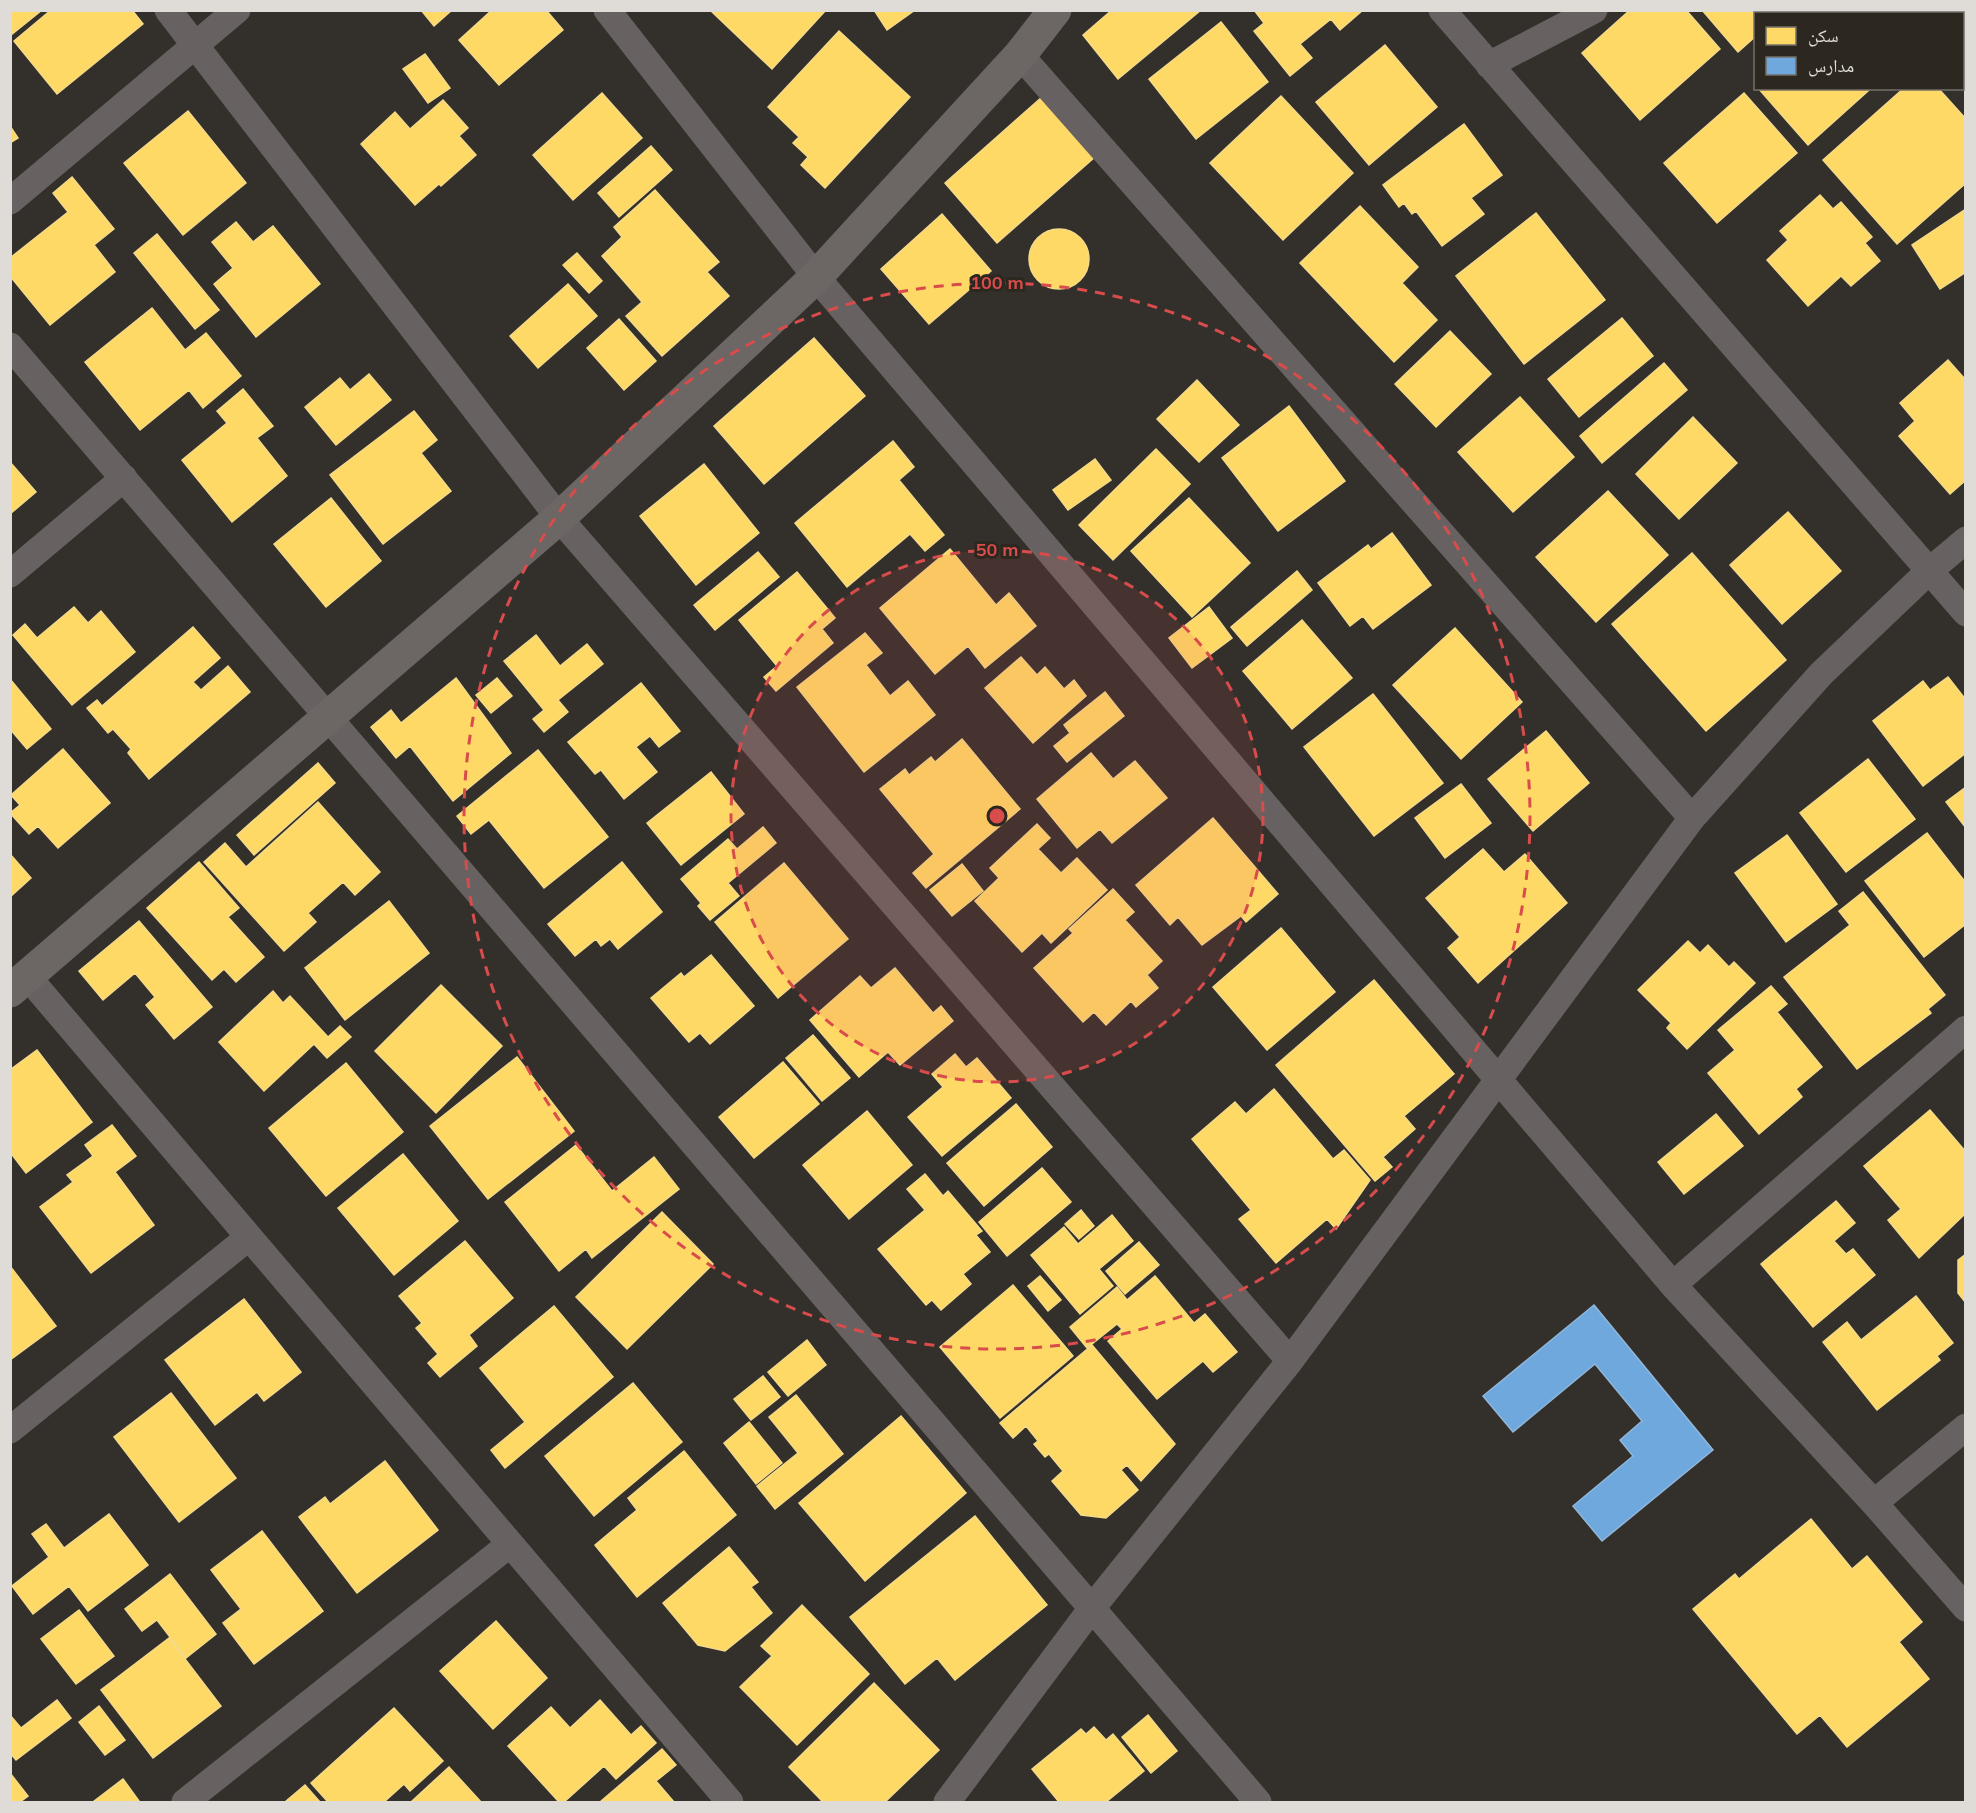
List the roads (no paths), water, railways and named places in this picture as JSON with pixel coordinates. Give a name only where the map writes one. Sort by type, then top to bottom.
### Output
[{"type":"street","points":[[168,10],[559,518],[1290,1361]]},
{"type":"street","points":[[10,201],[237,10]]},
{"type":"street","points":[[607,10],[816,278],[1673,1285],[1874,1503],[1965,1608]]},
{"type":"street","points":[[730,1803],[249,1237],[19,984],[559,518],[816,278],[1020,55],[1055,10]]},
{"type":"street","points":[[1442,10],[1965,614]]},
{"type":"street","points":[[1489,65],[1594,10]]},
{"type":"street","points":[[1020,55],[1692,818]]},
{"type":"street","points":[[10,346],[1258,1803]]},
{"type":"street","points":[[10,574],[124,478]]},
{"type":"street","points":[[947,1803],[1092,1608],[1290,1361],[1692,818],[1821,674],[1929,571],[1965,540]]},
{"type":"street","points":[[1673,1285],[1965,1029]]},
{"type":"street","points":[[10,1430],[249,1237]]},
{"type":"street","points":[[1874,1503],[1965,1427]]},
{"type":"street","points":[[194,1800],[510,1544]]}]
